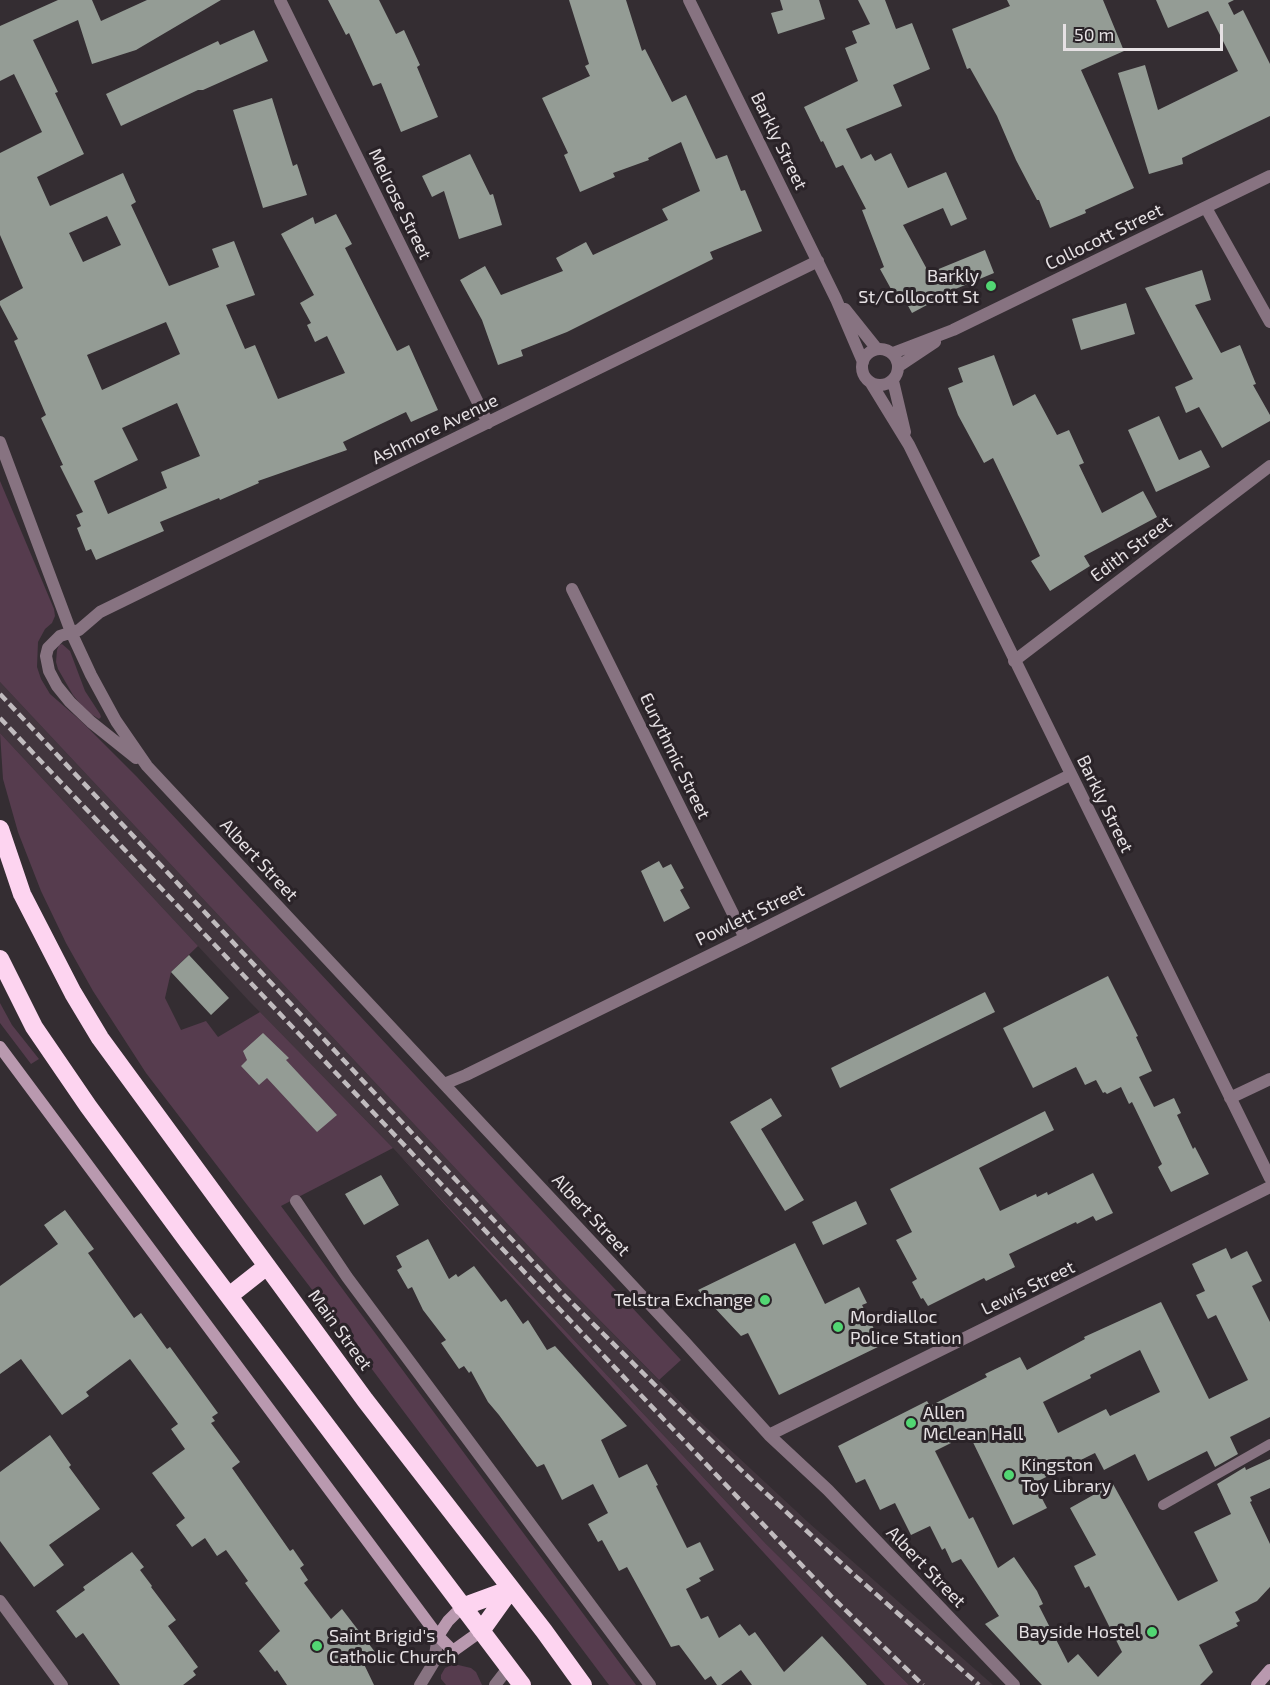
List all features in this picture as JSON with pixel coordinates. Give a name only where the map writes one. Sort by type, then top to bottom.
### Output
[{"type":"highway","name":"Main Street","points":[[0,829],[22,894],[73,993],[100,1038],[365,1400],[583,1685]]},
{"type":"highway","points":[[0,959],[23,1008],[88,1106],[522,1685]]},
{"type":"highway","points":[[229,1296],[267,1266]]},
{"type":"highway","points":[[462,1607],[511,1589]]},
{"type":"highway","points":[[481,1631],[511,1589]]},
{"type":"street","name":"Melrose Street","points":[[280,0],[488,423]]},
{"type":"street","name":"Barkly Street","points":[[689,0],[818,261],[863,362]]},
{"type":"street","name":"Collocott Street","points":[[893,353],[953,330],[1270,176]]},
{"type":"street","points":[[1206,208],[1270,322]]},
{"type":"street","name":"Ashmore Avenue","points":[[71,632],[82,628],[100,612],[818,261]]},
{"type":"street","name":"Barkly Street","points":[[836,299],[877,349]]},
{"type":"street","name":"Collocott Street","points":[[899,366],[953,330]]},
{"type":"street","points":[[877,349],[886,349],[893,353],[899,366],[893,381],[882,385],[871,383],[863,374],[863,362],[868,353],[877,349]]},
{"type":"street","name":"Barkly Street","points":[[893,381],[909,445]]},
{"type":"street","name":"Barkly Street","points":[[871,383],[909,445],[1270,1178]]},
{"type":"street","points":[[0,442],[71,632]]},
{"type":"street","name":"Edith Street","points":[[1014,661],[1270,466]]},
{"type":"street","name":"Eurythmic Street","points":[[572,589],[745,938]]},
{"type":"street","name":"Albert Street","points":[[147,766],[102,697],[71,632],[60,636],[46,652],[47,663],[52,679],[70,702],[91,722],[147,766],[769,1435],[828,1490],[1014,1685]]},
{"type":"street","name":"Powlett Street","points":[[444,1084],[745,938],[1070,775]]},
{"type":"street","points":[[0,1047],[438,1636],[453,1651]]},
{"type":"street","points":[[1230,1098],[1270,1079]]},
{"type":"street","name":"Lewis Street","points":[[769,1435],[1270,1187]]},
{"type":"street","name":"Main Street","points":[[296,1201],[347,1277],[650,1685]]},
{"type":"street","points":[[0,1601],[62,1685]]},
{"type":"street","points":[[431,1669],[438,1636],[448,1621],[462,1607]]},
{"type":"street","points":[[420,1685],[431,1669],[481,1631]]},
{"type":"street","points":[[495,1685],[508,1667]]},
{"type":"street","points":[[1257,1685],[1270,1670]]},
{"type":"lane","points":[[1163,1505],[1270,1444]]},
{"type":"shaded area","points":[[0,481],[54,609],[55,616],[52,623],[45,629],[38,642],[37,667],[50,694],[81,721],[137,777],[681,1360],[659,1380],[560,1280],[0,682]]},
{"type":"shaded area","points":[[62,644],[70,651],[85,691],[100,714],[99,719],[86,711],[73,695],[58,669],[57,650]]},
{"type":"shaded area","points":[[0,682],[560,1280],[695,1417],[809,1523],[993,1685],[909,1685],[766,1544],[393,1148],[249,1001],[0,733]]},
{"type":"shaded area","points":[[0,733],[198,946],[171,972],[165,998],[181,1030],[206,1021],[218,1037],[260,1012],[393,1148],[281,1206],[636,1685],[609,1685],[146,1073],[93,991],[66,943],[41,891],[18,832],[3,779]]},
{"type":"shaded area","points":[[0,1003],[12,1025],[39,1059],[31,1064],[0,1023]]},
{"type":"shaded area","points":[[393,1148],[766,1544],[909,1685],[885,1685]]},
{"type":"shaded area","points":[[454,1664],[471,1668],[476,1672],[482,1685],[446,1685],[441,1675],[445,1668]]},
{"type":"building","points":[[58,0],[92,0],[101,21],[147,0],[221,0],[136,50],[92,64],[78,20],[33,40],[84,154],[37,177],[50,206],[123,173],[136,202],[131,205],[169,286],[219,267],[212,249],[234,241],[255,295],[226,305],[245,349],[255,345],[278,399],[345,373],[327,336],[315,342],[307,325],[311,323],[300,303],[314,295],[281,234],[313,217],[315,224],[336,214],[352,244],[345,248],[397,351],[409,345],[438,410],[411,422],[406,412],[343,442],[347,450],[258,481],[259,483],[220,500],[219,498],[160,522],[164,531],[96,560],[91,549],[86,551],[77,528],[81,526],[76,515],[83,512],[60,466],[63,465],[41,418],[46,415],[14,341],[18,339],[0,305],[0,301],[23,288],[0,235],[0,153],[42,132],[14,74],[0,81],[0,26]],"holes":[[[107,216],[121,245],[83,262],[69,233]],[[166,322],[180,354],[102,390],[87,355]],[[177,403],[200,456],[161,472],[167,488],[108,514],[94,481],[138,460],[122,428]]]},
{"type":"building","points":[[328,0],[379,0],[396,34],[404,30],[420,65],[417,67],[438,117],[401,132],[381,83],[373,86],[349,33],[346,35]]},
{"type":"building","points":[[569,0],[626,0],[642,51],[645,49],[672,102],[686,95],[716,159],[727,155],[741,191],[745,190],[762,231],[710,252],[713,259],[567,332],[521,350],[523,356],[498,365],[482,320],[460,280],[485,266],[501,295],[563,271],[556,258],[586,242],[593,255],[668,220],[662,209],[700,191],[681,142],[648,158],[649,160],[613,173],[615,177],[580,192],[564,155],[568,153],[542,98],[590,76],[585,66],[589,64]]},
{"type":"building","points":[[780,0],[819,0],[825,19],[778,34],[771,13],[783,10]]},
{"type":"building","points":[[858,0],[885,0],[896,29],[912,23],[930,69],[893,85],[902,106],[846,129],[861,159],[871,154],[875,161],[891,153],[908,188],[946,172],[967,219],[951,226],[943,208],[903,225],[929,273],[985,250],[994,273],[941,295],[942,297],[912,313],[902,295],[896,298],[880,269],[884,267],[862,210],[866,209],[843,165],[836,168],[804,107],[858,81],[845,48],[857,43],[852,31],[870,24]]},
{"type":"building","points":[[1007,0],[1103,0],[1124,51],[1081,70],[1134,188],[1085,210],[1086,213],[1050,228],[1039,200],[1016,160],[997,116],[970,68],[967,69],[952,29],[1010,6]]},
{"type":"building","points":[[1156,0],[1234,0],[1228,3],[1234,15],[1243,10],[1270,64],[1270,116],[1182,158],[1183,164],[1149,174],[1118,73],[1145,65],[1158,110],[1238,71],[1208,11],[1168,28]]},
{"type":"building","points":[[254,30],[268,61],[121,126],[106,94],[218,41],[220,45]]},
{"type":"building","points":[[272,98],[293,166],[297,164],[307,195],[263,208],[233,110]]},
{"type":"building","points":[[470,154],[490,195],[493,194],[502,225],[459,239],[444,191],[432,197],[422,176]]},
{"type":"building","points":[[1202,270],[1211,300],[1195,305],[1221,353],[1240,345],[1256,384],[1253,385],[1270,415],[1270,421],[1222,448],[1199,407],[1186,413],[1175,387],[1193,379],[1145,288]]},
{"type":"building","points":[[1126,303],[1135,334],[1081,350],[1072,319]]},
{"type":"building","points":[[994,355],[1013,406],[1035,394],[1057,435],[1069,430],[1084,463],[1079,465],[1102,513],[1143,491],[1157,517],[1084,556],[1090,566],[1050,591],[1031,561],[1040,556],[993,458],[984,463],[958,415],[948,388],[963,382],[958,368]]},
{"type":"building","points":[[1159,416],[1179,460],[1201,450],[1210,467],[1156,492],[1128,430]]},
{"type":"building","points":[[659,861],[663,868],[671,864],[684,888],[680,890],[690,908],[664,922],[641,871]]},
{"type":"building","points":[[189,955],[229,998],[211,1015],[171,972]]},
{"type":"building","points":[[1108,976],[1138,1036],[1136,1037],[1152,1071],[1139,1077],[1154,1107],[1174,1098],[1181,1113],[1177,1115],[1193,1149],[1195,1147],[1209,1174],[1171,1192],[1158,1167],[1162,1164],[1132,1102],[1129,1104],[1121,1087],[1107,1094],[1103,1093],[1096,1080],[1085,1085],[1076,1067],[1033,1088],[1003,1028]]},
{"type":"building","points":[[985,992],[995,1012],[840,1088],[831,1068]]},
{"type":"building","points":[[263,1033],[289,1058],[286,1060],[337,1115],[317,1132],[267,1078],[259,1085],[241,1066],[247,1060],[243,1051]]},
{"type":"building","points":[[771,1098],[782,1116],[761,1129],[804,1200],[785,1211],[730,1122]]},
{"type":"building","points":[[1045,1111],[1054,1130],[979,1168],[1000,1211],[1036,1194],[1037,1197],[1047,1192],[1048,1195],[1093,1173],[1113,1213],[1096,1221],[1093,1216],[1077,1224],[1076,1222],[1009,1254],[1015,1267],[986,1281],[984,1278],[928,1306],[923,1298],[921,1299],[912,1282],[917,1279],[896,1240],[912,1232],[890,1189]]},
{"type":"building","points":[[381,1175],[399,1205],[364,1225],[345,1194]]},
{"type":"building","points":[[856,1201],[867,1224],[823,1245],[812,1222]]},
{"type":"building","points":[[65,1210],[94,1249],[88,1253],[134,1318],[141,1313],[167,1349],[170,1347],[218,1413],[212,1417],[215,1421],[211,1423],[240,1462],[232,1468],[290,1551],[293,1549],[304,1565],[300,1568],[308,1580],[304,1583],[331,1619],[342,1609],[375,1652],[362,1660],[374,1685],[287,1685],[277,1670],[275,1672],[259,1651],[280,1631],[245,1583],[248,1581],[226,1550],[217,1556],[205,1538],[192,1547],[176,1525],[185,1518],[152,1473],[185,1449],[171,1429],[178,1424],[130,1359],[86,1392],[89,1396],[62,1415],[21,1359],[0,1374],[0,1286],[58,1244],[44,1225]]},
{"type":"building","points":[[428,1239],[449,1279],[456,1274],[458,1277],[474,1266],[501,1302],[506,1299],[523,1324],[528,1320],[547,1350],[555,1346],[627,1426],[601,1440],[619,1478],[647,1464],[687,1548],[700,1542],[714,1570],[699,1578],[701,1581],[686,1589],[701,1619],[708,1616],[719,1638],[740,1624],[749,1636],[755,1632],[784,1672],[822,1636],[867,1685],[752,1685],[741,1670],[721,1685],[717,1685],[711,1676],[705,1680],[679,1645],[671,1647],[627,1567],[619,1571],[602,1540],[598,1542],[588,1524],[608,1513],[593,1484],[562,1500],[544,1464],[537,1467],[488,1402],[471,1371],[469,1373],[464,1366],[459,1369],[441,1343],[446,1340],[423,1310],[412,1287],[408,1289],[397,1270],[402,1267],[396,1256]]},
{"type":"building","points":[[795,1243],[825,1304],[859,1287],[867,1303],[862,1305],[882,1345],[779,1395],[748,1333],[741,1336],[698,1290]]},
{"type":"building","points":[[1226,1248],[1231,1259],[1247,1251],[1262,1281],[1252,1286],[1270,1322],[1270,1417],[1230,1437],[1238,1454],[1215,1467],[1207,1451],[1148,1481],[1135,1454],[1104,1470],[1095,1453],[1034,1483],[1047,1508],[1013,1525],[969,1434],[935,1451],[969,1519],[973,1517],[998,1568],[1014,1557],[1037,1591],[1043,1604],[1039,1606],[1068,1663],[1078,1654],[1098,1677],[1122,1652],[1089,1586],[1085,1588],[1074,1566],[1096,1555],[1070,1508],[1113,1484],[1178,1601],[1218,1581],[1194,1532],[1231,1514],[1217,1484],[1245,1467],[1246,1470],[1270,1459],[1270,1488],[1250,1497],[1252,1501],[1250,1502],[1270,1544],[1270,1587],[1257,1601],[1235,1612],[1240,1621],[1236,1623],[1238,1626],[1199,1645],[1213,1672],[1200,1685],[1042,1685],[985,1624],[999,1616],[961,1559],[952,1563],[945,1548],[942,1550],[930,1526],[911,1535],[895,1503],[880,1510],[865,1479],[856,1483],[838,1446],[927,1401],[930,1406],[987,1377],[985,1374],[1020,1357],[1027,1370],[1085,1339],[1084,1337],[1161,1302],[1209,1399],[1248,1380],[1216,1315],[1208,1319],[1196,1295],[1205,1291],[1192,1264]],"holes":[[[1140,1350],[1160,1392],[1110,1416],[1106,1409],[1058,1433],[1043,1402]]]},
{"type":"building","points":[[50,1435],[71,1465],[69,1467],[100,1509],[49,1545],[64,1565],[34,1587],[0,1541],[0,1472]]},
{"type":"building","points":[[132,1552],[144,1567],[140,1570],[151,1587],[176,1620],[168,1626],[198,1667],[193,1671],[196,1675],[183,1685],[120,1685],[83,1633],[76,1638],[56,1611],[85,1590],[83,1587]]},
{"type":"railway","points":[[0,694],[564,1295],[741,1470],[851,1572],[979,1685]]},
{"type":"railway","points":[[0,718],[831,1596],[923,1685]]},
{"type":"place","name":"Barkly St/Collocott St","points":[[991,286]]},
{"type":"place","name":"Telstra Exchange","points":[[765,1300]]},
{"type":"place","name":"Mordialloc Police Station","points":[[838,1327]]},
{"type":"place","name":"Allen McLean Hall","points":[[911,1423]]},
{"type":"place","name":"Kingston Toy Library","points":[[1009,1475]]},
{"type":"place","name":"Bayside Hostel","points":[[1152,1632]]},
{"type":"place","name":"Saint Brigid's Catholic Church","points":[[317,1646]]}]
